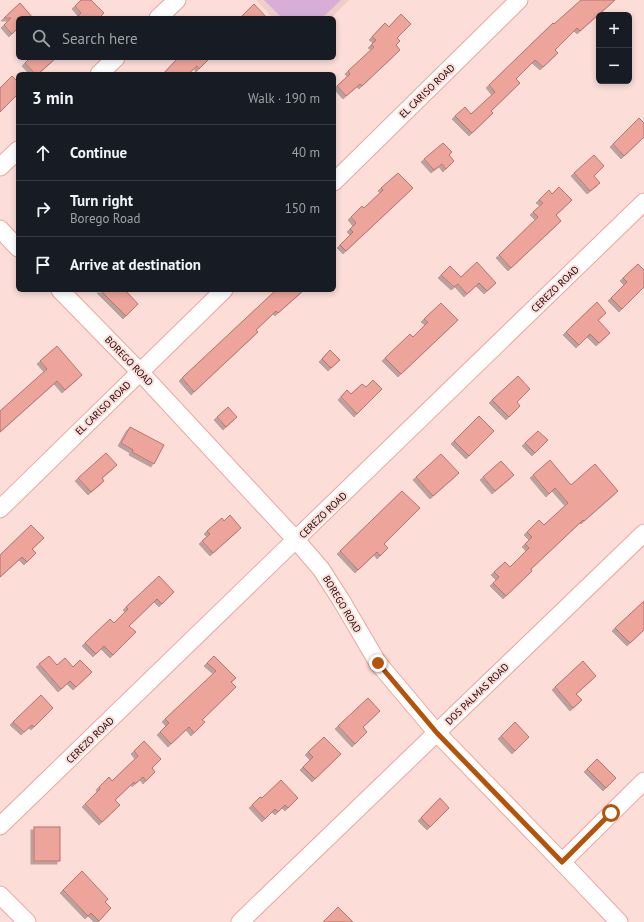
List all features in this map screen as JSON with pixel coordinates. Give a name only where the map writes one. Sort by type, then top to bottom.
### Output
[{"type":"street","points":[[160,16],[177,0]]},
{"type":"street","name":"EL CARISO ROAD","points":[[336,180],[519,0]]},
{"type":"street","points":[[101,72],[114,60]]},
{"type":"street","points":[[0,167],[16,152]]},
{"type":"street","name":"CEREZO ROAD","points":[[0,826],[644,202]]},
{"type":"street","points":[[0,229],[16,246]]},
{"type":"street","name":"BOREGO ROAD","points":[[62,292],[140,372],[296,540],[321,569],[378,663],[437,733],[619,922]]},
{"type":"street","name":"EL CARISO ROAD","points":[[0,509],[222,292]]},
{"type":"street","name":"DOS PALMAS ROAD","points":[[240,922],[644,533]]},
{"type":"street","points":[[562,862],[644,781]]},
{"type":"street","points":[[0,895],[27,922]]},
{"type":"shaded area","points":[[256,0],[349,0],[333,16],[271,16]]},
{"type":"shaded area","points":[[264,0],[341,0],[324,16],[280,16]]},
{"type":"building","points":[[81,0],[91,0],[104,13],[101,16],[78,16],[81,13],[75,6]]},
{"type":"building","points":[[581,0],[615,0],[601,12],[596,12],[596,17],[580,31],[577,28],[555,50],[558,53],[543,67],[535,60],[516,79],[520,83],[491,111],[493,113],[472,133],[455,116],[465,107],[471,114],[495,92],[489,85],[553,23],[554,24]]},
{"type":"building","points":[[20,3],[31,16],[16,16],[16,30],[12,34],[4,25],[11,18],[4,18]]},
{"type":"building","points":[[254,4],[265,16],[242,16]]},
{"type":"building","points":[[401,14],[411,24],[397,38],[400,41],[396,45],[400,50],[362,86],[360,84],[346,96],[337,86],[350,74],[348,71],[374,47],[371,45],[376,40],[372,37],[385,23],[389,27]]},
{"type":"building","points":[[28,60],[54,60],[40,72],[33,72],[25,63]]},
{"type":"building","points":[[176,60],[208,60],[199,69],[197,66],[190,72],[165,72]]},
{"type":"building","points":[[12,76],[16,80],[16,96],[0,112],[0,88]]},
{"type":"building","points":[[639,118],[644,123],[644,137],[624,156],[613,144]]},
{"type":"building","points":[[443,143],[452,152],[449,155],[454,161],[446,169],[442,164],[434,170],[424,159]]},
{"type":"building","points":[[594,155],[604,166],[594,176],[600,183],[590,191],[574,173]]},
{"type":"building","points":[[398,173],[413,188],[346,251],[340,245],[353,232],[350,229],[356,223],[351,217],[362,206],[364,208],[383,190],[381,188]]},
{"type":"building","points":[[559,187],[572,200],[556,215],[561,221],[511,268],[499,255],[538,217],[533,212],[543,203],[539,200],[549,190],[552,194]]},
{"type":"building","points":[[477,262],[496,283],[487,291],[479,283],[467,294],[458,284],[454,287],[441,275],[450,266],[461,277]]},
{"type":"building","points":[[638,264],[644,270],[644,287],[622,309],[611,298],[627,282],[623,278]]},
{"type":"building","points":[[102,292],[127,292],[138,304],[126,316]]},
{"type":"building","points":[[274,292],[302,292],[278,313],[276,311],[256,330],[258,332],[194,392],[182,378]]},
{"type":"building","points":[[597,302],[606,313],[598,320],[610,333],[599,343],[590,334],[579,345],[566,332]]},
{"type":"building","points":[[441,303],[458,320],[401,374],[385,358],[410,334],[413,337],[428,322],[424,319]]},
{"type":"building","points":[[57,346],[82,375],[65,390],[57,381],[0,432],[0,411],[47,369],[40,361]]},
{"type":"building","points":[[330,350],[340,360],[331,368],[322,359]]},
{"type":"building","points":[[518,376],[530,389],[517,402],[520,406],[509,417],[492,400]]},
{"type":"building","points":[[373,380],[382,389],[357,414],[341,397],[347,390],[351,394],[362,384],[366,387]]},
{"type":"building","points":[[228,407],[237,417],[226,427],[217,417]]},
{"type":"building","points":[[479,416],[494,431],[469,456],[454,441]]},
{"type":"building","points":[[130,427],[164,445],[154,464],[132,452],[133,450],[121,443]]},
{"type":"building","points":[[538,431],[548,440],[535,453],[525,443]]},
{"type":"building","points":[[106,453],[117,465],[102,478],[104,481],[91,492],[78,478]]},
{"type":"building","points":[[441,454],[459,473],[433,496],[416,477]]},
{"type":"building","points":[[550,460],[571,485],[595,464],[618,491],[584,521],[583,520],[531,569],[532,571],[506,596],[493,583],[499,577],[494,572],[505,562],[510,567],[529,548],[525,544],[532,537],[527,532],[539,520],[544,525],[568,503],[555,488],[549,494],[533,475]]},
{"type":"building","points":[[501,461],[514,475],[495,491],[483,477]]},
{"type":"building","points":[[402,491],[420,508],[384,544],[388,548],[380,556],[377,552],[358,570],[340,551]]},
{"type":"building","points":[[230,515],[241,528],[213,553],[202,541],[210,534],[207,531],[222,518],[224,521]]},
{"type":"building","points":[[31,525],[44,538],[32,549],[36,553],[27,562],[22,557],[0,577],[0,555]]},
{"type":"building","points":[[159,576],[174,592],[162,604],[157,599],[129,626],[136,632],[113,655],[104,646],[96,654],[85,643],[110,619],[114,623],[128,609],[126,607]]},
{"type":"building","points":[[644,601],[644,630],[630,643],[615,628]]},
{"type":"building","points":[[49,656],[57,665],[65,658],[73,667],[80,660],[92,672],[76,687],[70,681],[61,689],[39,664]]},
{"type":"building","points":[[214,656],[236,678],[231,682],[236,687],[202,720],[205,722],[194,733],[189,727],[171,744],[160,732],[169,723],[165,719],[216,671],[207,663]]},
{"type":"building","points":[[583,661],[596,676],[576,694],[582,700],[573,708],[555,687]]},
{"type":"building","points":[[41,695],[53,708],[34,727],[32,725],[24,732],[13,722]]},
{"type":"building","points":[[368,698],[380,711],[363,727],[367,732],[355,744],[338,726]]},
{"type":"building","points":[[515,722],[529,737],[515,751],[501,736]]},
{"type":"building","points":[[324,737],[341,754],[315,779],[303,767],[313,757],[308,752]]},
{"type":"building","points":[[144,741],[161,759],[152,768],[155,772],[146,781],[143,777],[135,784],[134,782],[115,800],[120,805],[102,822],[85,804],[100,789],[99,787],[109,777],[112,781],[138,756],[134,751]]},
{"type":"building","points":[[597,759],[616,778],[606,788],[587,769]]},
{"type":"building","points":[[281,780],[298,798],[288,808],[285,805],[278,812],[275,809],[265,819],[252,805],[260,797],[262,798]]},
{"type":"building","points":[[440,798],[449,808],[430,827],[421,818]]},
{"type":"building","points":[[34,827],[60,827],[60,861],[34,861]]},
{"type":"building","points":[[82,871],[108,899],[105,902],[111,908],[99,921],[91,913],[88,916],[63,890]]},
{"type":"building","points":[[338,907],[353,922],[323,922]]},
{"type":"route","points":[[378,663],[437,733],[562,862],[611,813]]}]
